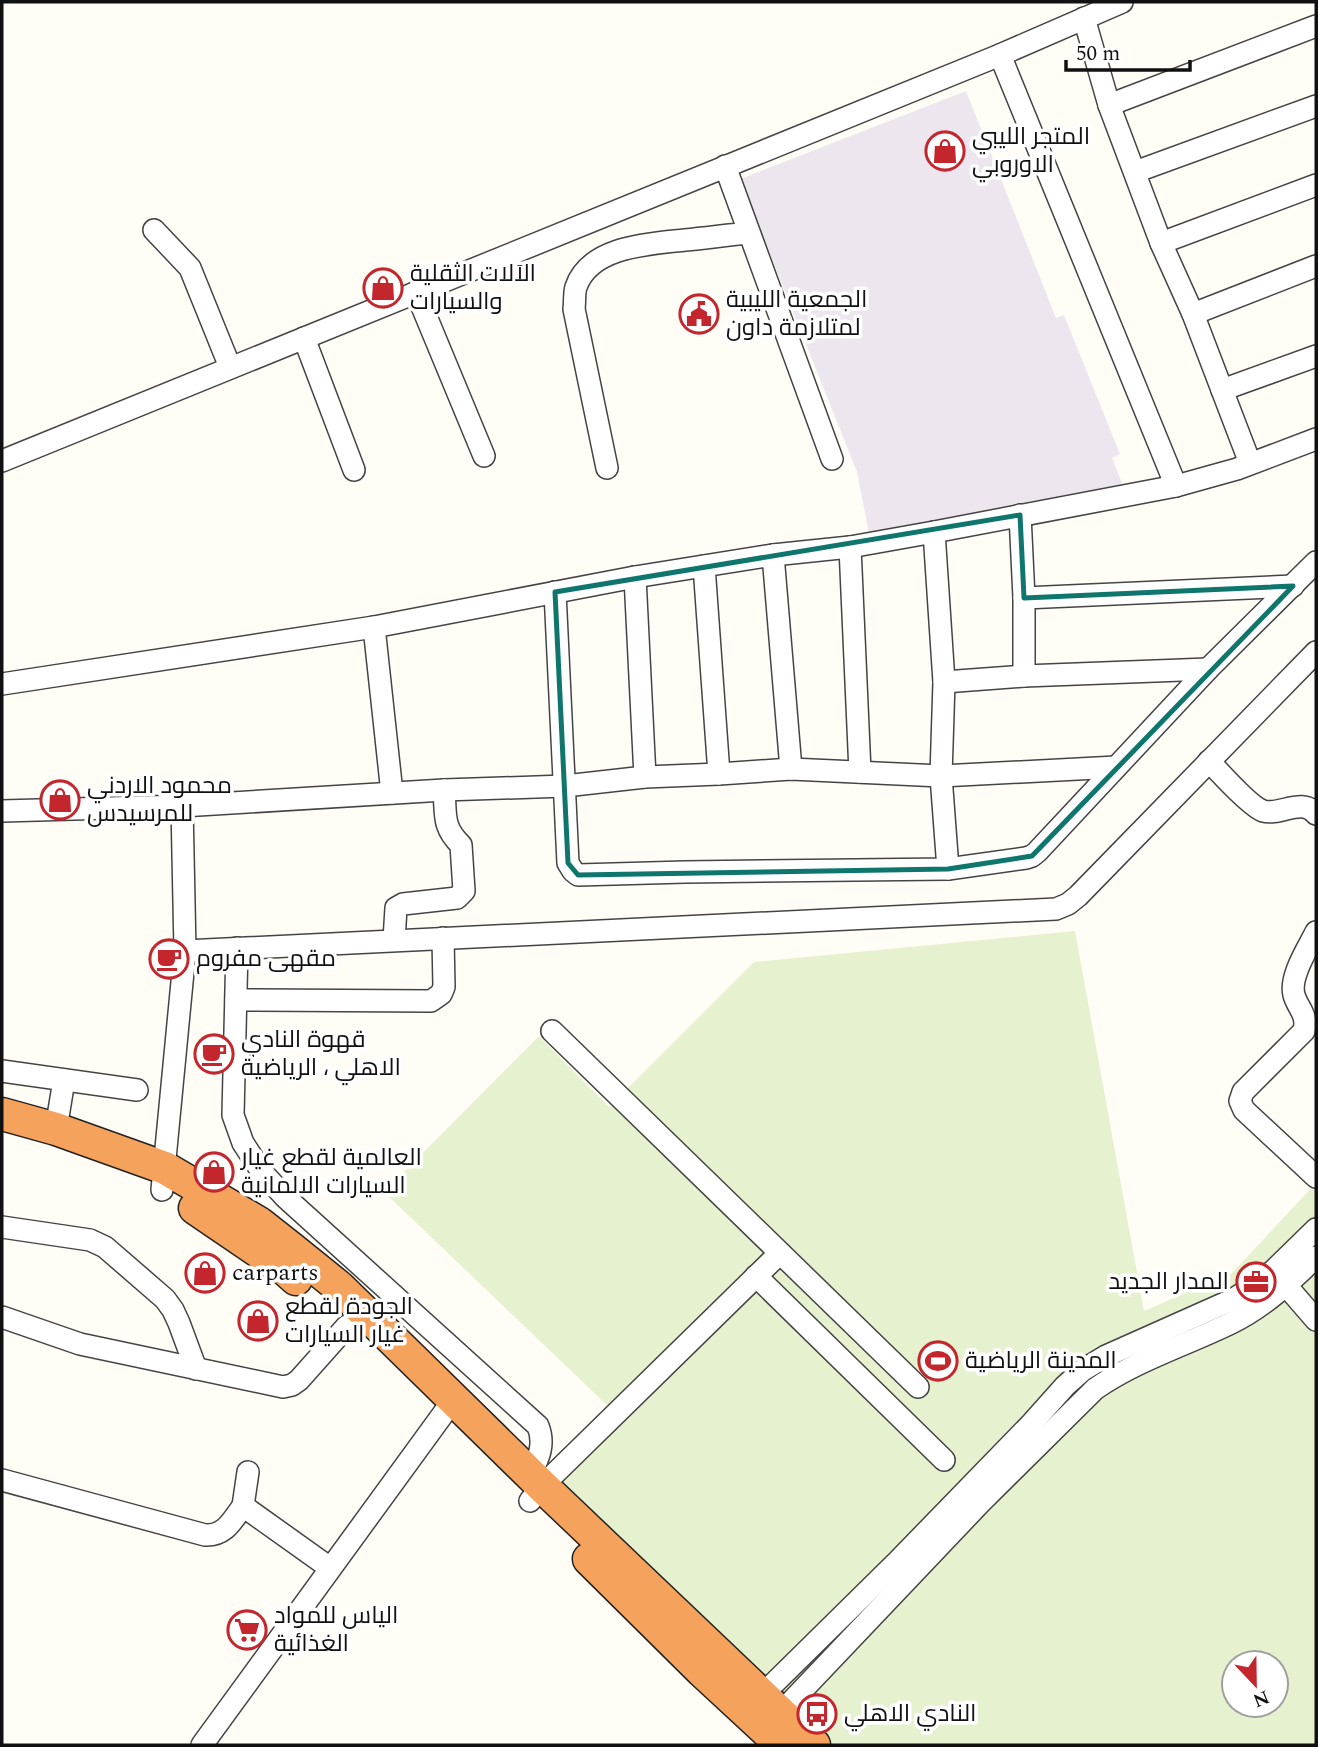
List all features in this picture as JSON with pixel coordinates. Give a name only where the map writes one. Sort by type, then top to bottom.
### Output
[{"type":"highway","points":[[2,1114],[56,1129],[259,1223],[339,1287],[447,1407]]},
{"type":"highway","points":[[2,1134],[107,1167],[163,1179],[200,1211],[286,1270],[447,1407],[534,1487],[767,1718],[814,1745]]},
{"type":"street","points":[[2,461],[1000,55],[1122,2]]},
{"type":"street","points":[[1084,19],[1109,105],[1161,243],[1193,314],[1250,463]]},
{"type":"street","points":[[1109,105],[1316,26]]},
{"type":"street","points":[[1000,55],[1176,486]]},
{"type":"street","points":[[1135,172],[1316,106]]},
{"type":"street","points":[[725,166],[832,458]]},
{"type":"street","points":[[1161,243],[1316,185]]},
{"type":"street","points":[[154,230],[190,268],[230,368]]},
{"type":"street","points":[[607,468],[574,309],[575,288],[584,273],[590,266],[622,249],[750,233]]},
{"type":"street","points":[[1193,314],[1316,266]]},
{"type":"street","points":[[416,292],[484,456]]},
{"type":"street","points":[[304,338],[354,470]]},
{"type":"street","points":[[1222,390],[1316,356]]},
{"type":"street","points":[[2,684],[374,628],[635,577],[773,555],[850,547],[1176,486],[1237,469],[1316,439]]},
{"type":"street","points":[[1020,515],[1024,677]]},
{"type":"street","points":[[934,531],[944,682],[941,776],[948,869]]},
{"type":"street","points":[[850,547],[860,772]]},
{"type":"street","points":[[773,555],[791,769]]},
{"type":"street","points":[[555,592],[568,863],[578,875],[948,869],[1031,856],[1208,669],[1316,562]]},
{"type":"street","points":[[704,566],[719,774]]},
{"type":"street","points":[[635,577],[645,777]]},
{"type":"street","points":[[1024,598],[1293,586]]},
{"type":"street","points":[[374,628],[392,793]]},
{"type":"street","points":[[185,951],[1056,909],[1069,904],[1078,896],[1316,652]]},
{"type":"street","points":[[944,682],[1208,669]]},
{"type":"street","points":[[1209,761],[1259,810],[1271,812],[1305,807],[1316,814]]},
{"type":"street","points":[[2,811],[182,806],[444,790],[565,786],[645,777],[791,769],[941,776],[1116,767]]},
{"type":"street","points":[[394,940],[396,908],[403,904],[457,898],[464,891],[461,845],[447,828],[444,790]]},
{"type":"street","points":[[163,1179],[185,951],[182,806]]},
{"type":"street","points":[[1316,932],[1293,983],[1293,994],[1306,1022],[1304,1031],[1243,1092],[1240,1101],[1244,1110],[1316,1177]]},
{"type":"street","points":[[236,1000],[431,1000],[440,994],[444,987],[443,938]]},
{"type":"street","points":[[237,948],[233,1115],[243,1143],[262,1172],[285,1197],[538,1426],[542,1437],[534,1487]]},
{"type":"street","points":[[551,1031],[918,1387]]},
{"type":"street","points":[[2,1071],[137,1090]]},
{"type":"street","points":[[56,1129],[64,1080]]},
{"type":"street","points":[[259,1223],[285,1197]]},
{"type":"street","points":[[2,1227],[90,1240],[105,1247],[165,1299],[179,1323],[196,1369]]},
{"type":"street","points":[[767,1718],[1095,1388],[1116,1374],[1232,1323],[1267,1301],[1280,1278],[1316,1229]]},
{"type":"street","points":[[534,1487],[780,1253]]},
{"type":"street","points":[[1280,1278],[1316,1257]]},
{"type":"street","points":[[756,1276],[944,1460]]},
{"type":"street","points":[[1280,1278],[1316,1320]]},
{"type":"street","points":[[2,1317],[79,1345],[283,1387],[299,1380],[348,1325]]},
{"type":"street","points":[[202,1745],[447,1407]]},
{"type":"street","points":[[2,1480],[212,1536],[226,1530],[243,1506],[248,1472]]},
{"type":"street","points":[[243,1506],[330,1568]]},
{"type":"highlighted area","points":[[1020,515],[1024,598],[1293,586],[1032,856],[948,869],[578,875],[568,863],[555,592]]},
{"type":"shaded area","points":[[966,91],[1056,318],[1064,315],[1120,454],[1112,458],[1124,488],[870,538],[857,472],[740,179]]},
{"type":"green space","name":"المدينة الرياضية","points":[[1075,931],[1144,1311],[1232,1273],[1316,1183],[1316,1745],[830,1745],[547,1471],[612,1410],[384,1192],[539,1036],[609,1107],[754,962]]},
{"type":"place","name":"المتجر الليبي الاوروبي","points":[[945,151]]},
{"type":"place","name":"الاَلات الثقلية والسيارات","points":[[383,288]]},
{"type":"place","name":"الجمعية الليبية لمتلازمة داون","points":[[699,314]]},
{"type":"place","name":"محمود الاردني للمرسيدس","points":[[60,800]]},
{"type":"place","name":"مقهى مفروم","points":[[169,959]]},
{"type":"place","name":"قهوة النادي الاهلي ، الرياضية","points":[[214,1054]]},
{"type":"place","name":"العالمية لقطع غيار السيارات الالمانية","points":[[214,1172]]},
{"type":"place","name":"carparts","points":[[205,1273]]},
{"type":"place","name":"المدار الجديد","points":[[1256,1282]]},
{"type":"place","name":"الجودة لقطع غيار السيارات","points":[[258,1321]]},
{"type":"place","name":"المدينة الرياضية","points":[[938,1361]]},
{"type":"place","name":"الياس للمواد الغذائية","points":[[247,1630]]},
{"type":"place","name":"النادي الاهلي","points":[[817,1714]]}]
